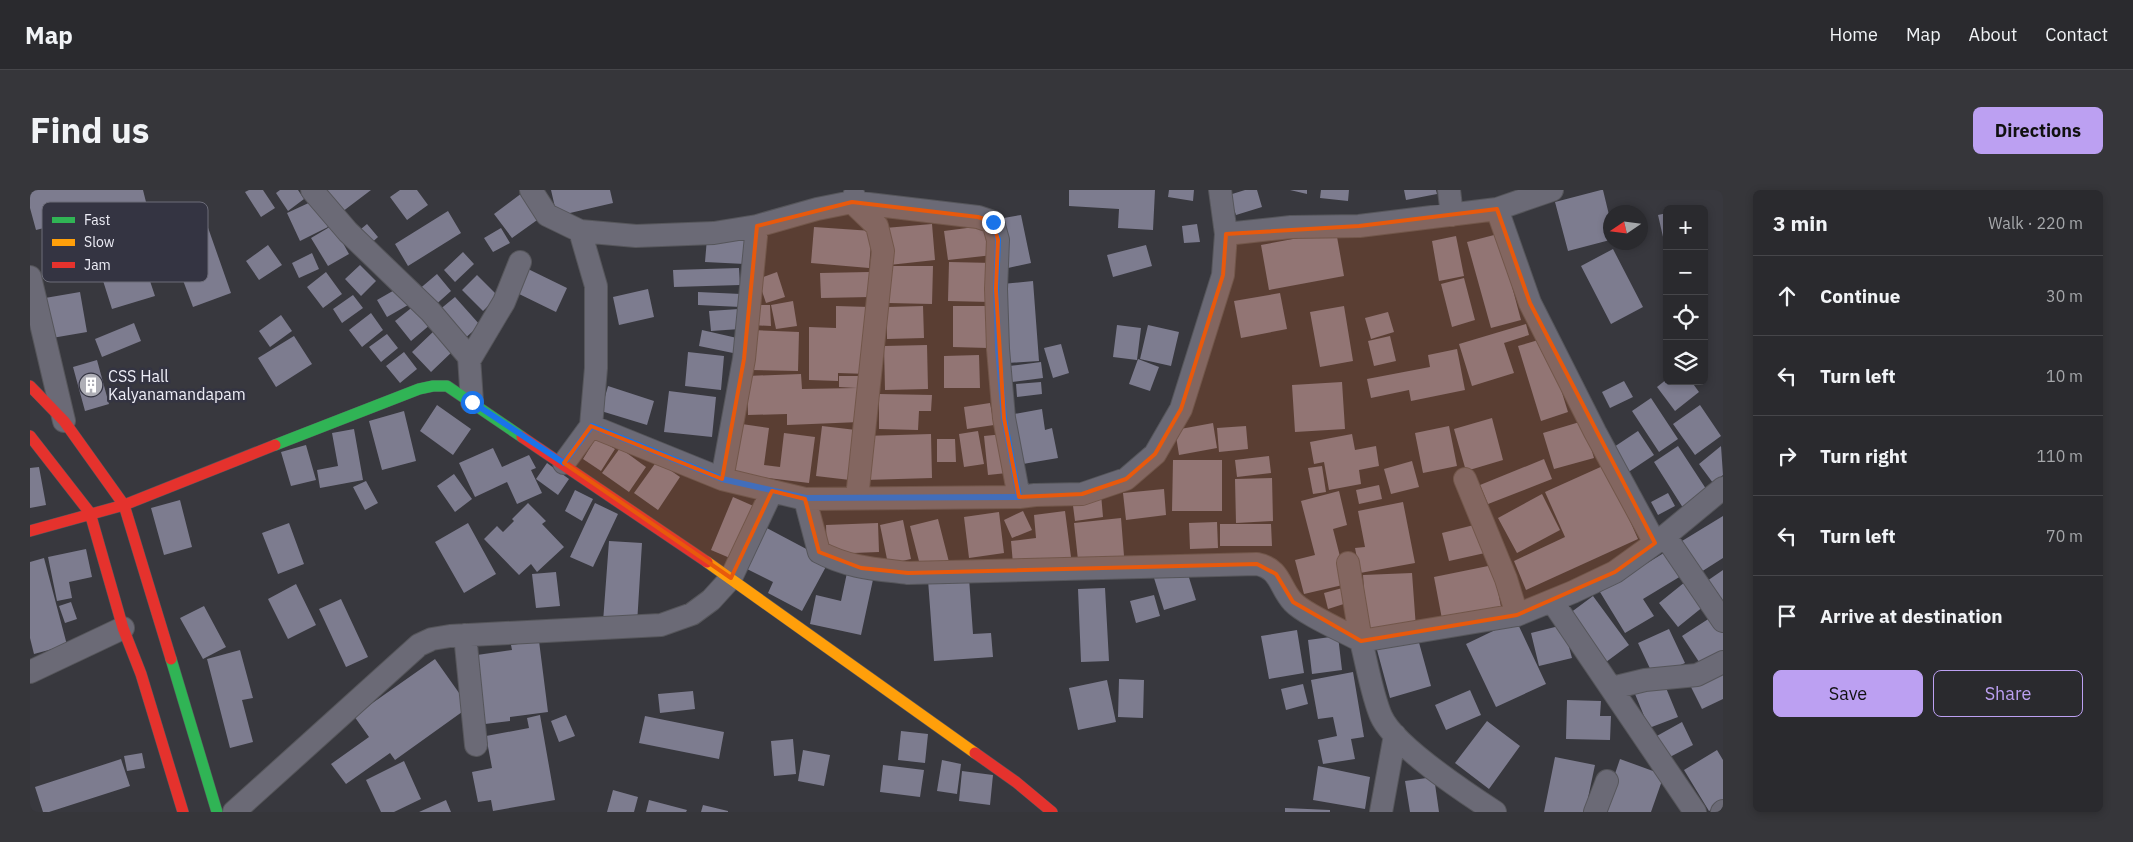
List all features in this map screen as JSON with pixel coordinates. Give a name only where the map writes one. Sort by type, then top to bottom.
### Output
[{"type":"street","points":[[312,190],[348,232],[430,311],[460,344],[470,359],[472,402]]},
{"type":"street","points":[[531,190],[547,215],[580,231],[636,236],[714,233],[757,226],[854,196],[978,217],[993,222],[998,240],[997,323],[1004,418],[1019,497]]},
{"type":"street","points":[[592,426],[722,479],[806,498],[1019,497],[1082,494],[1126,479],[1156,454],[1181,409],[1223,275],[1226,234],[1220,190]]},
{"type":"street","points":[[1449,190],[1452,215]]},
{"type":"street","points":[[1226,234],[1291,227],[1359,226],[1497,209],[1552,190]]},
{"type":"street","points":[[854,196],[877,226],[883,251],[857,498]]},
{"type":"street","points":[[1497,209],[1530,303],[1595,432],[1660,539],[1723,621]]},
{"type":"street","points":[[722,479],[744,359],[757,226]]},
{"type":"street","points":[[564,463],[592,426],[596,368],[596,286],[580,231]]},
{"type":"street","points":[[470,359],[504,302],[520,262]]},
{"type":"street","points":[[30,277],[64,421]]},
{"type":"street","points":[[30,386],[64,421],[124,505],[218,812]]},
{"type":"street","points":[[30,530],[124,505],[425,388],[447,386],[564,463],[731,578],[1016,782],[1052,812]]},
{"type":"street","points":[[30,436],[90,513],[122,628],[141,674],[183,812]]},
{"type":"street","points":[[1465,478],[1506,579],[1517,615]]},
{"type":"street","points":[[806,498],[819,552],[837,561],[861,568],[908,572],[1257,564],[1268,566],[1276,574],[1293,602],[1361,641],[1517,615],[1552,601],[1615,572],[1660,539],[1723,488]]},
{"type":"street","points":[[234,812],[419,645],[432,639],[465,635],[661,625],[692,614],[710,600],[731,578],[772,491]]},
{"type":"street","points":[[1348,563],[1361,641],[1381,717],[1410,750],[1462,790],[1495,812]]},
{"type":"street","points":[[1552,601],[1695,812]]},
{"type":"street","points":[[30,672],[122,628]]},
{"type":"street","points":[[465,635],[476,745]]},
{"type":"street","points":[[1612,688],[1645,680],[1696,675],[1723,662]]},
{"type":"street","points":[[1381,812],[1395,735]]},
{"type":"street","points":[[1595,812],[1607,781]]},
{"type":"highlighted area","points":[[852,202],[978,217],[993,222],[998,240],[996,289],[1004,418],[1019,497],[1082,494],[1126,479],[1155,454],[1181,409],[1223,275],[1226,234],[1359,226],[1497,209],[1530,303],[1655,543],[1615,572],[1517,615],[1361,641],[1293,602],[1276,574],[1257,564],[908,573],[861,568],[819,552],[805,499],[772,491],[731,578],[564,463],[591,426],[722,479],[744,359],[757,226]]},
{"type":"building","points":[[30,190],[143,190],[146,202],[42,202],[42,228],[36,230],[30,208]]},
{"type":"building","points":[[249,190],[263,190],[275,208],[261,217],[245,192]]},
{"type":"building","points":[[280,190],[298,190],[304,199],[288,211],[276,193]]},
{"type":"building","points":[[327,190],[371,190],[342,212]]},
{"type":"building","points":[[400,190],[417,190],[428,205],[407,220],[390,197]]},
{"type":"building","points":[[551,190],[610,190],[613,203],[557,216]]},
{"type":"building","points":[[1069,190],[1155,190],[1153,230],[1118,228],[1119,209],[1069,206]]},
{"type":"building","points":[[1169,190],[1194,190],[1193,201],[1168,197]]},
{"type":"building","points":[[1245,190],[1257,190],[1262,207],[1236,215],[1229,195]]},
{"type":"building","points":[[1290,190],[1307,190],[1307,194]]},
{"type":"building","points":[[1321,190],[1349,190],[1348,201],[1320,198]]},
{"type":"building","points":[[1404,190],[1436,190],[1437,194],[1406,200]]},
{"type":"building","points":[[1603,190],[1607,205],[1603,205],[1603,242],[1568,251],[1555,202]]},
{"type":"building","points":[[522,193],[540,218],[512,238],[494,214]]},
{"type":"building","points":[[315,200],[328,227],[300,241],[287,213]]},
{"type":"building","points":[[448,211],[461,233],[408,266],[395,244]]},
{"type":"building","points":[[1663,214],[1663,237],[1658,215]]},
{"type":"building","points":[[1021,215],[1031,263],[1008,268],[998,219]]},
{"type":"building","points":[[367,224],[378,237],[367,247],[355,234]]},
{"type":"building","points":[[932,224],[935,260],[889,265],[885,228]]},
{"type":"building","points":[[1197,224],[1200,242],[1184,243],[1182,226]]},
{"type":"building","points":[[333,225],[349,254],[328,266],[311,238]]},
{"type":"building","points":[[990,225],[993,255],[948,260],[944,231]]},
{"type":"building","points":[[814,227],[872,231],[869,268],[811,263]]},
{"type":"building","points":[[208,228],[231,293],[193,307],[184,282],[208,282]]},
{"type":"building","points":[[501,228],[510,243],[493,252],[484,238]]},
{"type":"building","points":[[1336,231],[1344,276],[1269,290],[1261,245]]},
{"type":"building","points":[[1498,234],[1521,320],[1491,328],[1467,242]]},
{"type":"building","points":[[1456,236],[1464,276],[1439,281],[1432,241]]},
{"type":"building","points":[[707,238],[747,240],[745,264],[705,262]]},
{"type":"building","points":[[268,245],[282,265],[259,280],[246,261]]},
{"type":"building","points":[[1146,245],[1152,266],[1113,277],[1107,255]]},
{"type":"building","points":[[1614,250],[1643,307],[1611,324],[1581,266]]},
{"type":"building","points":[[463,252],[474,264],[455,282],[444,270]]},
{"type":"building","points":[[312,253],[319,269],[299,278],[292,263]]},
{"type":"building","points":[[949,262],[993,263],[991,302],[948,301]]},
{"type":"building","points":[[360,265],[376,281],[361,296],[345,279]]},
{"type":"building","points":[[889,266],[933,266],[932,304],[889,303]]},
{"type":"building","points":[[526,268],[567,288],[556,312],[515,292]]},
{"type":"building","points":[[739,268],[740,285],[674,287],[673,270]]},
{"type":"building","points":[[326,272],[342,294],[323,308],[307,287]]},
{"type":"building","points":[[777,272],[785,297],[766,303],[758,279]]},
{"type":"building","points":[[869,272],[870,297],[821,298],[820,273]]},
{"type":"building","points":[[437,274],[451,291],[432,308],[417,291]]},
{"type":"building","points":[[477,275],[498,296],[483,311],[462,290]]},
{"type":"building","points":[[1464,278],[1475,320],[1452,327],[1441,284]]},
{"type":"building","points":[[1033,281],[1039,361],[1008,363],[1002,284]]},
{"type":"building","points":[[103,282],[150,282],[155,296],[112,309]]},
{"type":"building","points":[[398,288],[408,305],[387,317],[377,300]]},
{"type":"building","points":[[648,289],[654,317],[619,325],[613,297]]},
{"type":"building","points":[[80,292],[87,332],[52,338],[45,298]]},
{"type":"building","points":[[698,292],[741,294],[741,307],[698,305]]},
{"type":"building","points":[[1280,293],[1287,329],[1241,338],[1234,301]]},
{"type":"building","points":[[353,295],[363,308],[342,323],[333,309]]},
{"type":"building","points":[[455,297],[480,325],[463,340],[438,311]]},
{"type":"building","points":[[793,301],[797,326],[776,329],[771,305]]},
{"type":"building","points":[[415,305],[431,324],[411,341],[395,321]]},
{"type":"building","points":[[752,305],[770,305],[771,326],[752,325]]},
{"type":"building","points":[[836,306],[870,307],[869,374],[838,373],[838,381],[809,380],[809,327],[836,328]]},
{"type":"building","points":[[923,306],[924,338],[887,339],[887,307]]},
{"type":"building","points":[[953,306],[989,306],[988,348],[953,347]]},
{"type":"building","points":[[1344,306],[1353,361],[1320,367],[1310,312]]},
{"type":"building","points":[[739,309],[740,329],[711,331],[709,311]]},
{"type":"building","points":[[1388,312],[1394,332],[1371,339],[1365,318]]},
{"type":"building","points":[[371,313],[383,330],[362,347],[349,330]]},
{"type":"building","points":[[281,315],[292,331],[270,347],[259,331]]},
{"type":"building","points":[[134,323],[141,341],[102,357],[95,339]]},
{"type":"building","points":[[1526,324],[1529,335],[1504,343],[1514,373],[1472,386],[1459,344]]},
{"type":"building","points":[[1117,325],[1141,328],[1137,360],[1113,357]]},
{"type":"building","points":[[1148,325],[1179,332],[1171,366],[1140,359]]},
{"type":"building","points":[[435,330],[454,350],[431,372],[412,352]]},
{"type":"building","points":[[702,330],[737,338],[733,353],[699,346]]},
{"type":"building","points":[[752,330],[799,332],[798,371],[751,370]]},
{"type":"building","points":[[387,334],[398,348],[381,362],[369,347]]},
{"type":"building","points":[[294,336],[312,364],[276,387],[258,358]]},
{"type":"building","points":[[1390,336],[1396,361],[1374,366],[1368,341]]},
{"type":"building","points":[[1545,338],[1568,412],[1541,421],[1518,346]]},
{"type":"building","points":[[1061,344],[1069,373],[1053,378],[1044,348]]},
{"type":"building","points":[[927,345],[928,389],[885,390],[884,346]]},
{"type":"building","points":[[1457,349],[1465,390],[1411,401],[1409,390],[1371,398],[1367,379],[1430,367],[1428,355]]},
{"type":"building","points":[[404,352],[417,369],[400,383],[386,366]]},
{"type":"building","points":[[688,352],[724,356],[721,390],[685,386]]},
{"type":"building","points":[[979,355],[980,388],[944,388],[944,356]]},
{"type":"building","points":[[1138,359],[1159,367],[1150,391],[1129,384]]},
{"type":"building","name":"CSS Hall Kalyanamandapam","points":[[97,360],[109,404],[85,411],[73,367]]},
{"type":"building","points":[[1041,362],[1043,378],[1012,382],[1009,366]]},
{"type":"building","points":[[801,374],[802,389],[857,388],[839,387],[839,376],[865,376],[860,422],[787,425],[787,414],[748,415],[747,376]]},
{"type":"building","points":[[1624,381],[1633,397],[1610,408],[1602,392]]},
{"type":"building","points":[[1041,382],[1042,394],[1017,397],[1016,384]]},
{"type":"building","points":[[1342,382],[1345,429],[1295,432],[1292,385]]},
{"type":"building","points":[[1663,382],[1663,385],[1694,385],[1699,392],[1675,411],[1657,387]]},
{"type":"building","points":[[608,386],[654,401],[647,425],[601,411]]},
{"type":"building","points":[[669,391],[716,397],[712,437],[664,432]]},
{"type":"building","points":[[879,394],[932,395],[931,411],[919,411],[918,430],[879,429]]},
{"type":"building","points":[[1651,398],[1678,439],[1659,452],[1632,411]]},
{"type":"building","points":[[990,403],[994,425],[967,429],[964,407]]},
{"type":"building","points":[[437,405],[471,429],[453,455],[420,431]]},
{"type":"building","points":[[1700,405],[1721,436],[1695,455],[1673,424]]},
{"type":"building","points":[[1042,409],[1045,430],[1052,428],[1058,458],[1017,465],[1009,415]]},
{"type":"building","points":[[404,411],[416,461],[382,470],[369,421]]},
{"type":"building","points":[[1492,418],[1503,460],[1466,471],[1454,429]]},
{"type":"building","points":[[1583,421],[1594,458],[1554,469],[1543,433]]},
{"type":"building","points":[[735,423],[769,428],[764,465],[780,467],[784,433],[815,437],[809,483],[729,473]]},
{"type":"building","points":[[1213,423],[1217,448],[1179,455],[1175,430]]},
{"type":"building","points":[[822,426],[856,430],[850,480],[816,476]]},
{"type":"building","points":[[1246,426],[1248,449],[1219,452],[1217,428]]},
{"type":"building","points":[[1449,426],[1457,466],[1423,473],[1415,433]]},
{"type":"building","points":[[354,429],[363,480],[320,488],[317,470],[338,466],[332,433]]},
{"type":"building","points":[[978,431],[984,464],[964,467],[959,434]]},
{"type":"building","points":[[1638,431],[1654,455],[1627,473],[1611,449]]},
{"type":"building","points":[[931,434],[932,478],[865,480],[864,436]]},
{"type":"building","points":[[1004,434],[1007,473],[988,475],[984,436]]},
{"type":"building","points":[[1352,434],[1355,450],[1376,446],[1379,466],[1359,470],[1361,484],[1329,490],[1324,462],[1314,464],[1310,442]]},
{"type":"building","points":[[596,438],[615,449],[601,471],[583,459]]},
{"type":"building","points":[[937,439],[955,439],[956,462],[937,462]]},
{"type":"building","points":[[306,445],[316,480],[291,486],[281,452]]},
{"type":"building","points":[[1678,446],[1710,495],[1685,511],[1654,462]]},
{"type":"building","points":[[1721,446],[1723,475],[1713,483],[1699,464]]},
{"type":"building","points":[[493,448],[502,467],[529,455],[536,468],[531,470],[542,493],[517,504],[507,482],[475,497],[459,463]]},
{"type":"building","points":[[620,448],[646,467],[629,492],[602,473]]},
{"type":"building","points":[[1269,456],[1271,473],[1237,477],[1235,460]]},
{"type":"building","points":[[1544,459],[1552,479],[1488,504],[1480,485]]},
{"type":"building","points":[[1173,460],[1222,460],[1222,511],[1172,511]]},
{"type":"building","points":[[657,461],[680,477],[658,510],[634,493]]},
{"type":"building","points":[[1412,461],[1419,487],[1391,494],[1384,469]]},
{"type":"building","points":[[547,463],[569,479],[558,495],[536,479]]},
{"type":"building","points":[[1605,465],[1638,539],[1526,590],[1514,561],[1565,537],[1545,492]]},
{"type":"building","points":[[1322,466],[1326,492],[1313,494],[1308,468]]},
{"type":"building","points":[[39,467],[46,505],[30,508],[30,468]]},
{"type":"building","points":[[454,474],[472,499],[455,512],[437,486]]},
{"type":"building","points":[[1272,478],[1273,521],[1236,523],[1235,479]]},
{"type":"building","points":[[366,481],[378,503],[365,510],[353,487]]},
{"type":"building","points":[[1379,485],[1382,499],[1359,504],[1356,490]]},
{"type":"building","points":[[1164,489],[1166,515],[1126,520],[1123,493]]},
{"type":"building","points":[[575,490],[593,499],[582,521],[565,511]]},
{"type":"building","points":[[1339,491],[1347,525],[1333,529],[1347,584],[1304,594],[1295,560],[1315,555],[1301,501]]},
{"type":"building","points":[[1668,493],[1675,506],[1658,515],[1651,502]]},
{"type":"building","points":[[1101,494],[1103,517],[1075,521],[1072,498]]},
{"type":"building","points":[[1542,494],[1560,530],[1517,553],[1498,518]]},
{"type":"building","points":[[733,497],[758,508],[737,561],[711,550]]},
{"type":"building","points":[[180,500],[192,547],[164,555],[151,508]]},
{"type":"building","points":[[1403,502],[1415,563],[1360,573],[1355,548],[1365,547],[1358,511]]},
{"type":"building","points":[[528,503],[546,521],[542,524],[564,547],[537,572],[531,564],[519,575],[484,539],[497,526],[503,532],[514,521],[512,519]]},
{"type":"building","points":[[595,503],[618,514],[593,567],[570,557]]},
{"type":"building","points":[[1023,511],[1032,530],[1012,538],[1004,520]]},
{"type":"building","points":[[1065,511],[1071,557],[1013,564],[1011,541],[1036,538],[1034,515]]},
{"type":"building","points":[[999,512],[1004,553],[969,558],[964,517]]},
{"type":"building","points":[[1723,516],[1723,558],[1701,572],[1682,541]]},
{"type":"building","points":[[1121,518],[1124,556],[1078,560],[1074,523]]},
{"type":"building","points":[[938,519],[949,562],[921,569],[910,526]]},
{"type":"building","points":[[903,520],[911,559],[888,564],[880,525]]},
{"type":"building","points":[[1217,522],[1218,548],[1190,549],[1189,523]]},
{"type":"building","points":[[289,523],[304,564],[278,574],[262,533]]},
{"type":"building","points":[[468,523],[496,574],[464,593],[435,542]]},
{"type":"building","points":[[878,523],[879,552],[827,554],[826,525]]},
{"type":"building","points":[[1220,524],[1271,524],[1272,546],[1220,546]]},
{"type":"building","points":[[1478,524],[1485,553],[1449,561],[1442,533]]},
{"type":"building","points":[[763,526],[829,561],[802,611],[768,593],[773,582],[741,566]]},
{"type":"building","points":[[609,541],[642,543],[637,624],[603,622]]},
{"type":"building","points":[[86,549],[92,577],[69,582],[72,598],[57,601],[48,557]]},
{"type":"building","points":[[1667,551],[1681,576],[1643,599],[1654,616],[1625,633],[1600,592]]},
{"type":"building","points":[[44,558],[67,645],[34,654],[30,638],[30,562]]},
{"type":"building","points":[[1493,565],[1501,607],[1442,619],[1434,577]]},
{"type":"building","points":[[848,568],[874,575],[861,635],[810,624],[816,595],[841,601]]},
{"type":"building","points":[[1186,568],[1196,600],[1164,610],[1154,578]]},
{"type":"building","points":[[1723,570],[1723,606],[1707,581]]},
{"type":"building","points":[[556,572],[560,606],[536,608],[532,574]]},
{"type":"building","points":[[1412,573],[1416,628],[1367,630],[1363,575]]},
{"type":"building","points":[[969,578],[973,634],[991,633],[993,657],[934,661],[928,580]]},
{"type":"building","points":[[1685,582],[1704,606],[1678,627],[1659,603]]},
{"type":"building","points":[[296,584],[316,625],[288,639],[268,599]]},
{"type":"building","points":[[1346,587],[1350,602],[1328,609],[1324,593]]},
{"type":"building","points":[[1105,588],[1109,661],[1081,662],[1078,589]]},
{"type":"building","points":[[1154,595],[1160,616],[1136,623],[1130,601]]},
{"type":"building","points":[[1593,596],[1629,645],[1602,665],[1566,616]]},
{"type":"building","points":[[341,599],[368,657],[346,667],[319,609]]},
{"type":"building","points":[[71,602],[77,619],[65,623],[59,606]]},
{"type":"building","points":[[204,606],[226,647],[203,659],[180,618]]},
{"type":"building","points":[[1713,616],[1723,631],[1723,654],[1703,668],[1682,636]]},
{"type":"building","points":[[1516,620],[1546,684],[1496,707],[1466,644]]},
{"type":"building","points":[[1563,625],[1572,658],[1539,666],[1531,633]]},
{"type":"building","points":[[1669,629],[1685,663],[1654,677],[1638,643]]},
{"type":"building","points":[[1297,630],[1304,673],[1269,679],[1261,636]]},
{"type":"building","points":[[1338,636],[1342,670],[1312,674],[1308,640]]},
{"type":"building","points":[[1418,639],[1431,686],[1390,698],[1377,650]]},
{"type":"building","points":[[539,641],[548,712],[510,717],[510,721],[485,724],[477,655],[512,650],[511,645]]},
{"type":"building","points":[[240,650],[253,698],[242,700],[253,742],[230,748],[207,659]]},
{"type":"building","points":[[435,659],[469,707],[395,760],[390,753],[346,784],[331,764],[369,737],[354,716]]},
{"type":"building","points":[[1721,671],[1723,675],[1723,699],[1702,709],[1691,687]]},
{"type":"building","points":[[1353,672],[1364,737],[1351,739],[1355,759],[1323,764],[1318,740],[1337,736],[1333,717],[1318,719],[1311,680]]},
{"type":"building","points":[[1119,679],[1144,680],[1143,718],[1118,717]]},
{"type":"building","points":[[1107,680],[1116,722],[1078,730],[1069,688]]},
{"type":"building","points":[[1664,683],[1678,717],[1649,728],[1635,694]]},
{"type":"building","points":[[1303,684],[1308,704],[1286,710],[1281,689]]},
{"type":"building","points":[[1470,690],[1481,715],[1446,730],[1435,705]]},
{"type":"building","points":[[693,691],[695,709],[660,713],[658,694]]},
{"type":"building","points":[[1567,700],[1601,701],[1600,716],[1611,716],[1610,740],[1566,739]]},
{"type":"building","points":[[540,715],[555,800],[493,811],[491,800],[478,802],[472,772],[492,768],[486,736],[529,728],[527,718]]},
{"type":"building","points":[[566,715],[575,736],[559,742],[551,721]]},
{"type":"building","points":[[645,716],[724,732],[719,759],[639,743]]},
{"type":"building","points":[[1487,721],[1520,746],[1489,789],[1455,763]]},
{"type":"building","points":[[1682,722],[1693,745],[1666,759],[1655,737]]},
{"type":"building","points":[[901,731],[928,734],[925,763],[898,760]]},
{"type":"building","points":[[793,739],[796,774],[774,776],[771,741]]},
{"type":"building","points":[[803,750],[830,755],[824,786],[798,781]]},
{"type":"building","points":[[1717,750],[1723,760],[1723,802],[1709,811],[1684,770]]},
{"type":"building","points":[[142,753],[145,768],[127,771],[124,756]]},
{"type":"building","points":[[1555,757],[1595,765],[1585,812],[1544,812]]},
{"type":"building","points":[[121,759],[130,786],[49,812],[43,812],[35,787]]},
{"type":"building","points":[[1620,759],[1664,775],[1651,812],[1602,812]]},
{"type":"building","points":[[942,760],[961,764],[957,794],[937,791]]},
{"type":"building","points":[[404,761],[421,799],[394,812],[381,812],[366,780]]},
{"type":"building","points":[[883,765],[924,770],[920,797],[880,792]]},
{"type":"building","points":[[1318,766],[1370,777],[1365,809],[1313,800]]},
{"type":"building","points":[[962,771],[993,775],[990,805],[959,801]]},
{"type":"building","points":[[1434,777],[1439,812],[1410,812],[1405,781]]},
{"type":"building","points":[[613,790],[638,797],[634,812],[607,812]]},
{"type":"building","points":[[446,800],[451,812],[419,812]]},
{"type":"building","points":[[649,800],[687,810],[686,812],[646,812]]},
{"type":"building","points":[[703,805],[728,811],[728,812],[701,812]]},
{"type":"building","points":[[1285,808],[1330,810],[1330,812],[1285,812]]},
{"type":"traffic: fast","points":[[275,445],[419,389],[433,386],[447,386],[522,437]]},
{"type":"traffic: fast","points":[[171,659],[217,812]]},
{"type":"traffic: slow","points":[[707,562],[975,753]]},
{"type":"traffic: jam","points":[[30,386],[64,421],[124,505],[171,659]]},
{"type":"traffic: jam","points":[[30,436],[90,513],[123,628],[141,674],[183,812]]},
{"type":"traffic: jam","points":[[522,437],[707,562]]},
{"type":"traffic: jam","points":[[30,531],[124,505],[275,445]]},
{"type":"traffic: jam","points":[[975,753],[1016,782],[1052,812]]},
{"type":"place","name":"CSS Hall Kalyanamandapam","points":[[91,385]]},
{"type":"route","points":[[472,402],[564,463],[592,426],[722,479],[806,498],[1019,497],[1004,418],[998,348],[996,288],[998,240],[993,222]]}]
